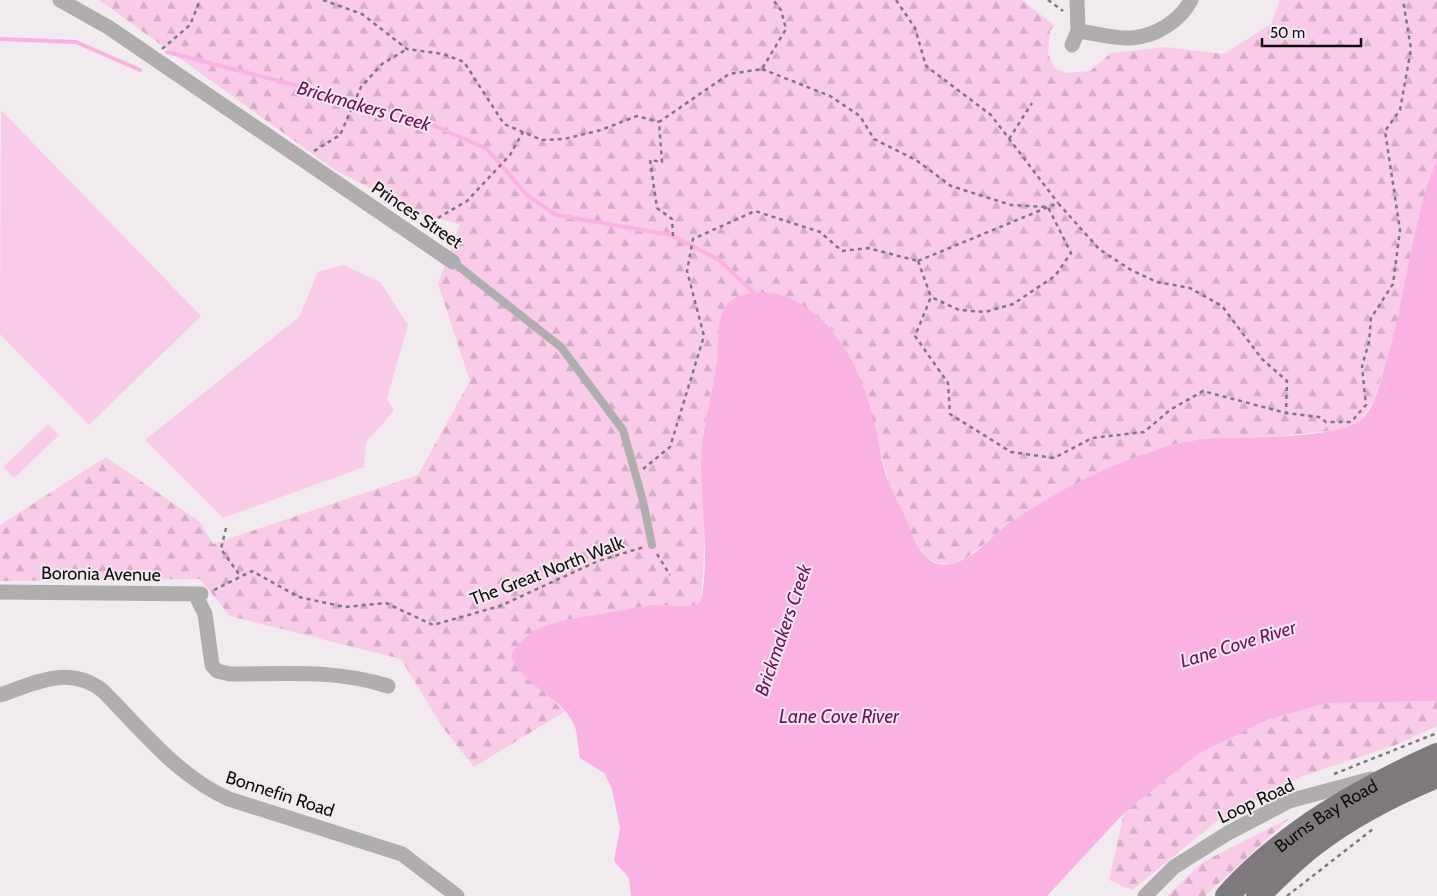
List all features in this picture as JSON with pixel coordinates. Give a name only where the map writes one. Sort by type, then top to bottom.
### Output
[{"type":"main road","name":"Burns Bay Road","points":[[1227,896],[1272,852],[1301,829],[1400,772],[1437,755]]},
{"type":"main road","name":"Burns Bay Road","points":[[1258,896],[1317,842],[1366,811],[1412,786],[1437,776]]},
{"type":"street","name":"Princes Street","points":[[60,0],[108,27],[453,262]]},
{"type":"street","points":[[1072,45],[1078,31],[1077,0]]},
{"type":"street","points":[[1078,31],[1131,38],[1160,30],[1184,13],[1191,0]]},
{"type":"street","name":"Boronia Avenue","points":[[0,592],[198,594]]},
{"type":"street","points":[[198,594],[205,614],[212,665],[217,670],[230,674],[337,674],[363,678],[388,686]]},
{"type":"street","name":"Bonnefin Road","points":[[0,695],[58,677],[69,676],[88,680],[103,691],[182,770],[203,786],[229,799],[402,854],[456,896]]},
{"type":"street","name":"Loop Road","points":[[1145,896],[1174,867],[1228,833],[1289,802],[1400,772]]},
{"type":"lane","name":"Princes Street","points":[[453,262],[561,347],[623,430],[636,474],[652,545]]},
{"type":"path","points":[[152,57],[190,26],[200,0]]},
{"type":"path","points":[[323,0],[362,14],[407,49],[443,54],[464,62],[504,124],[542,140],[564,139],[600,130],[637,116],[659,122],[729,74],[762,70],[830,96],[860,116],[874,138],[916,160],[951,186],[1011,205],[1048,207]]},
{"type":"path","points":[[762,70],[786,29],[782,10],[773,0]]},
{"type":"path","points":[[896,0],[915,28],[926,66],[991,115],[1058,203],[1099,249],[1131,270],[1157,282],[1190,288],[1222,306],[1262,359],[1287,381],[1286,413]]},
{"type":"path","points":[[918,261],[931,297],[916,336],[948,383],[950,414],[1010,452],[1054,458],[1092,438],[1144,432],[1170,410],[1203,391],[1286,413],[1319,417],[1326,422],[1351,422],[1366,405],[1362,366],[1369,342],[1372,318],[1392,284],[1400,230],[1385,132],[1400,110],[1411,49],[1403,0]]},
{"type":"path","points":[[302,159],[340,135],[361,86],[382,64],[407,49]]},
{"type":"path","points":[[1009,138],[1032,103]]},
{"type":"path","points":[[659,122],[662,162],[650,160],[657,208],[672,219],[673,236]]},
{"type":"path","points":[[412,234],[467,200],[510,155],[523,132]]},
{"type":"path","points":[[636,474],[670,447],[704,336],[687,271],[693,239],[755,211],[820,232],[842,251],[868,248],[918,261],[1058,203]]},
{"type":"path","points":[[931,297],[959,310],[986,312],[1013,304],[1055,276],[1071,253],[1048,207]]},
{"type":"path","points":[[226,528],[221,549],[241,577]]},
{"type":"path","points":[[652,545],[670,575]]},
{"type":"path","name":"The Great North Walk","points":[[198,594],[223,587],[252,571],[299,597],[345,607],[386,603],[433,625],[500,606],[598,561],[652,545]]},
{"type":"path","points":[[1332,775],[1437,733]]},
{"type":"path","points":[[1287,896],[1378,825]]},
{"type":"green space","points":[[99,0],[1022,0],[1055,26],[1050,30],[1048,54],[1054,68],[1066,73],[1090,71],[1111,53],[1166,47],[1224,54],[1271,24],[1280,0],[1437,0],[1437,159],[1418,217],[1398,323],[1374,400],[1360,422],[1339,430],[1280,436],[1205,439],[1180,443],[1148,452],[1085,480],[1025,513],[962,561],[949,564],[937,563],[925,556],[915,543],[891,490],[864,392],[846,351],[836,334],[813,312],[791,299],[769,293],[743,296],[729,303],[723,311],[716,366],[703,433],[704,557],[701,600],[698,604],[692,606],[652,605],[559,621],[533,631],[518,644],[552,699],[564,712],[474,767],[441,725],[401,659],[230,616],[200,579],[0,581],[0,525],[106,457],[200,522],[213,544],[418,475],[470,381],[438,284],[460,224],[421,214],[335,170]]},
{"type":"green space","points":[[1,110],[201,316],[89,425],[0,334]]},
{"type":"green space","points":[[343,265],[380,282],[408,325],[387,398],[394,411],[366,442],[364,467],[223,518],[145,440],[299,317],[318,272]]},
{"type":"green space","points":[[48,424],[59,435],[14,478],[3,467]]},
{"type":"green space","points":[[1437,701],[1437,726],[1398,744],[1300,777],[1216,822],[1132,890],[1109,880],[1124,813],[1198,754],[1267,720],[1327,703]]},
{"type":"green space","points":[[1290,818],[1205,896],[1167,896],[1203,862]]},
{"type":"water","name":"Lane Cove River","points":[[1437,159],[1437,701],[1327,703],[1267,720],[1198,754],[1124,813],[1047,896],[631,896],[629,878],[614,861],[620,828],[612,789],[604,773],[580,758],[575,727],[562,707],[523,675],[511,655],[518,644],[533,631],[559,621],[652,605],[692,606],[698,604],[701,600],[705,568],[701,452],[717,360],[720,319],[727,305],[732,300],[745,294],[760,292],[787,297],[806,307],[822,320],[836,336],[858,373],[866,393],[886,476],[916,544],[923,554],[933,562],[943,564],[954,563],[968,558],[1011,522],[1051,497],[1094,474],[1143,454],[1195,440],[1314,434],[1353,425],[1364,417],[1375,399],[1381,379],[1399,313],[1414,235]]},
{"type":"waterway","name":"Brickmakers Creek","points":[[0,39],[76,42],[140,70]]},
{"type":"waterway","name":"Brickmakers Creek","points":[[167,52],[410,115],[487,149],[527,195],[556,215],[671,235],[719,260],[752,291],[755,298]]}]
